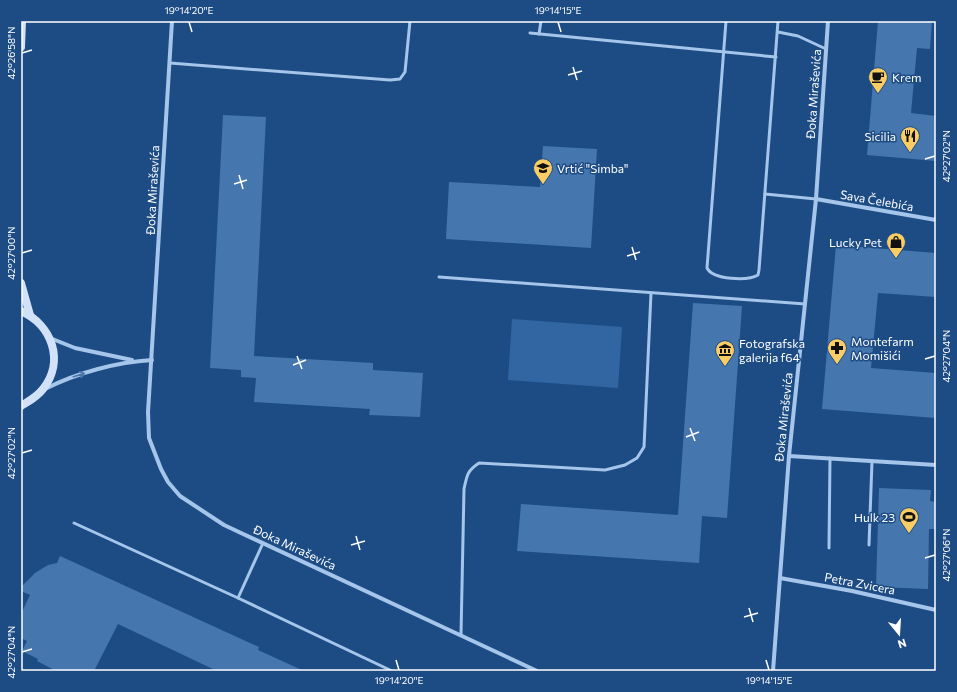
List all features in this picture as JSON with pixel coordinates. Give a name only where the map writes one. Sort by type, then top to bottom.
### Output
[{"type":"street","points":[[21,47],[22,21]]},
{"type":"street","name":"Đoka Miraševića","points":[[172,21],[148,412],[148,438],[168,482],[180,496],[224,525],[537,671]]},
{"type":"street","name":"Đoka Miraševića","points":[[773,671],[789,456],[816,199],[828,21]]},
{"type":"street","name":"Sava Čelebića","points":[[816,199],[936,220]]},
{"type":"street","points":[[21,283],[30,315]]},
{"type":"street","points":[[21,311],[30,315],[42,325],[50,338],[54,350],[54,364],[50,378],[43,390]]},
{"type":"street","points":[[50,338],[75,348],[134,361]]},
{"type":"street","points":[[21,406],[33,399],[43,390],[61,380],[79,374],[134,361],[152,360]]},
{"type":"street","points":[[789,456],[936,465]]},
{"type":"street","name":"Petra Zvicera","points":[[780,578],[852,591],[936,610]]},
{"type":"lane","points":[[170,62],[383,79],[400,78],[406,72],[410,21]]},
{"type":"lane","points":[[539,34],[541,21]]},
{"type":"lane","points":[[726,21],[707,268],[711,273],[720,277],[744,279],[758,275],[778,21]]},
{"type":"lane","points":[[778,32],[798,36],[826,49]]},
{"type":"lane","points":[[530,33],[776,57]]},
{"type":"lane","points":[[765,194],[816,199]]},
{"type":"lane","points":[[439,277],[805,304]]},
{"type":"lane","points":[[461,635],[464,489],[466,476],[470,469],[479,463],[605,470],[625,465],[637,458],[644,447],[651,293]]},
{"type":"lane","points":[[829,548],[830,458]]},
{"type":"lane","points":[[869,545],[872,461]]},
{"type":"lane","points":[[74,524],[238,598],[392,671]]},
{"type":"lane","points":[[238,598],[263,543]]},
{"type":"shaded area","points":[[512,319],[622,327],[618,388],[508,380]]},
{"type":"building","points":[[878,21],[932,21],[930,49],[917,48],[911,113],[936,116],[936,161],[867,155]]},
{"type":"building","points":[[223,115],[266,117],[254,356],[373,363],[373,370],[423,373],[420,417],[369,415],[370,409],[254,402],[256,378],[241,377],[241,370],[210,368]]},
{"type":"building","points":[[543,146],[597,149],[591,248],[446,239],[449,182],[540,187]]},
{"type":"building","points":[[836,245],[936,253],[936,297],[878,293],[871,368],[936,373],[936,418],[822,409]]},
{"type":"building","points":[[693,303],[742,306],[727,518],[702,516],[699,563],[517,551],[521,504],[678,515]]},
{"type":"building","points":[[879,488],[931,490],[930,501],[936,502],[936,529],[929,529],[928,589],[876,587]]},
{"type":"building","points":[[60,556],[259,647],[258,650],[304,671],[217,671],[118,624],[94,671],[56,671],[37,661],[38,659],[22,651],[27,641],[21,638],[21,614],[30,595],[21,591],[21,587],[35,573],[48,565],[57,563]]},
{"type":"place","name":"Krem","points":[[878,94]]},
{"type":"place","name":"Sicilia","points":[[910,153]]},
{"type":"place","name":"Vrtić \"Simba\"","points":[[543,185]]},
{"type":"place","name":"Lucky Pet","points":[[896,259]]},
{"type":"place","name":"Montefarm Momišići","points":[[837,365]]},
{"type":"place","name":"Fotografska galerija f64","points":[[725,367]]},
{"type":"place","name":"Hulk 23","points":[[909,534]]}]
